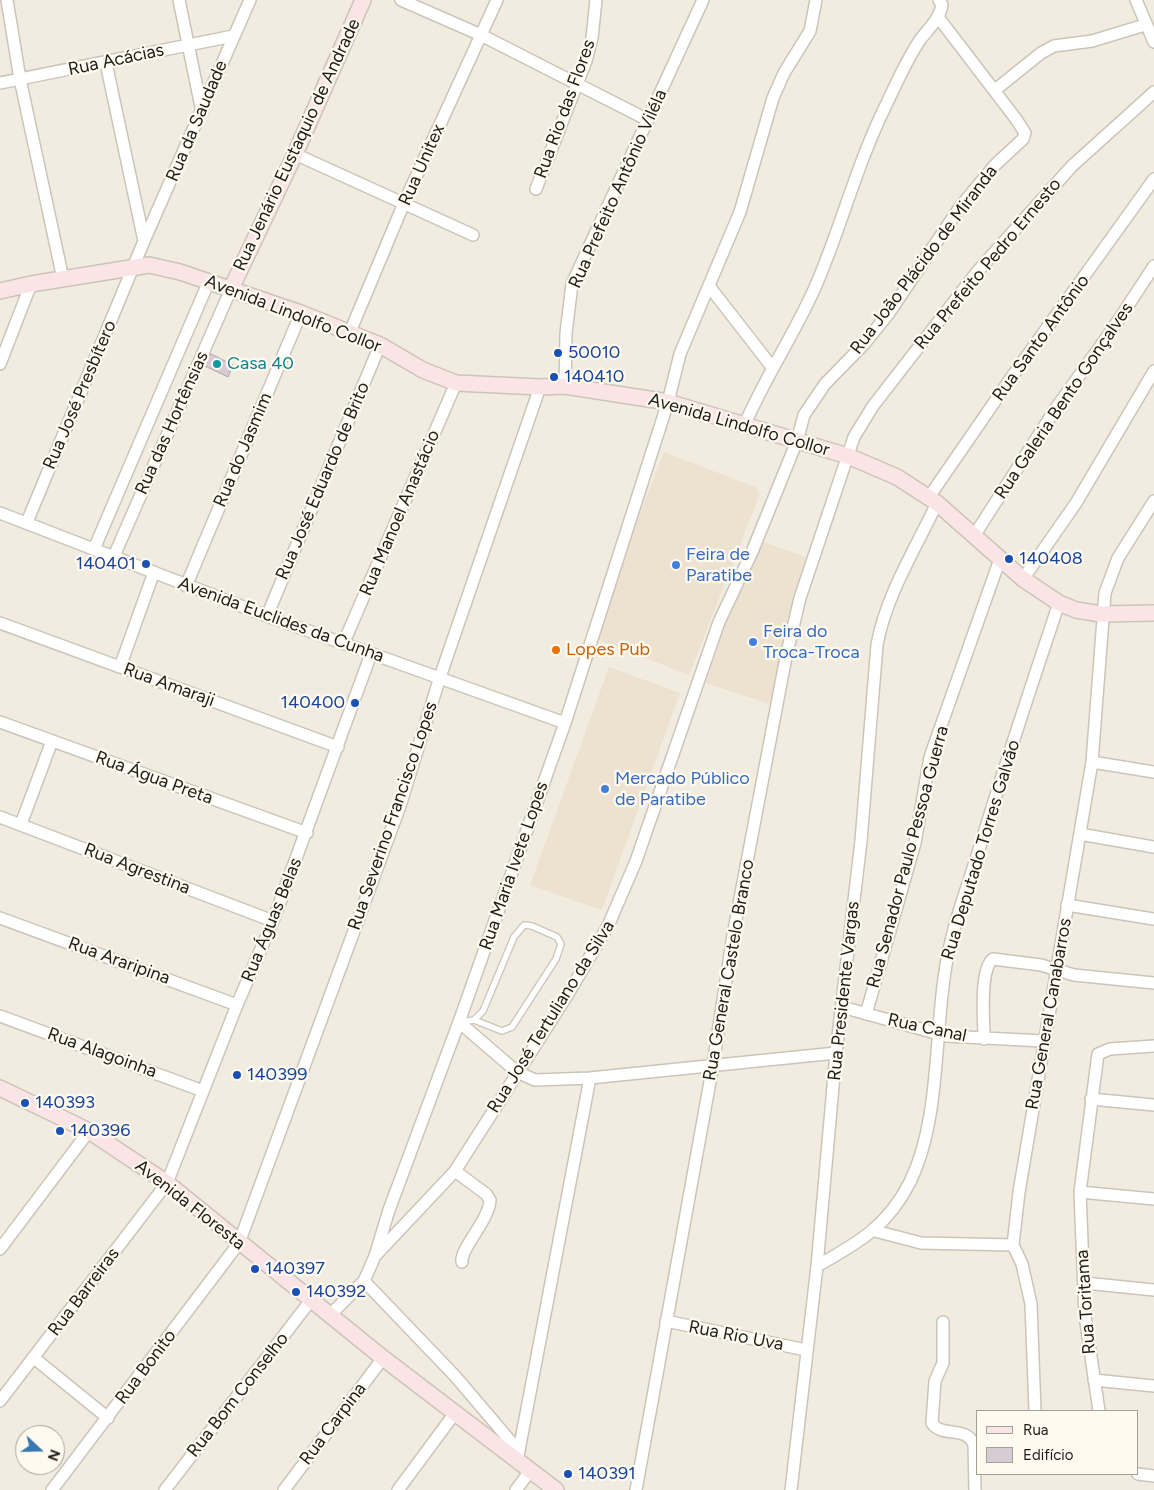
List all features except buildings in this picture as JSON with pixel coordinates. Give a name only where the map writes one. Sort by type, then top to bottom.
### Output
[{"type":"main road","name":"Rua Jenário Eustaquio de Andrade","points":[[231,289],[363,0]]},
{"type":"main road","name":"Avenida Lindolfo Collor","points":[[0,291],[31,284],[150,265],[209,282],[301,313],[350,332],[423,370],[456,383],[540,387],[565,386],[668,402],[848,456],[897,477],[933,500],[1023,579],[1059,603],[1076,610],[1101,614],[1154,613]]},
{"type":"main road","name":"Avenida Floresta","points":[[0,1088],[89,1131],[167,1183],[383,1358],[455,1413],[517,1456],[530,1471],[556,1490]]},
{"type":"street","points":[[0,1],[6,0],[20,79],[63,279]]},
{"type":"street","points":[[178,0],[186,45],[202,112]]},
{"type":"street","name":"Rua da Saudade","points":[[133,267],[202,112],[232,36],[250,0]]},
{"type":"street","points":[[401,0],[481,35],[648,120]]},
{"type":"street","name":"Rua Unitex","points":[[350,332],[404,203],[497,0]]},
{"type":"street","name":"Rua Rio das Flores","points":[[536,189],[577,83],[592,38],[596,0]]},
{"type":"street","name":"Rua Prefeito Antônio Viléla","points":[[565,386],[566,333],[572,284],[703,0]]},
{"type":"street","name":"Rua Maria Ivete Lopes","points":[[330,1315],[364,1281],[375,1256],[389,1210],[459,1022],[564,723],[668,402],[680,354],[740,212],[773,98],[784,73],[810,31],[816,0]]},
{"type":"street","points":[[745,424],[772,367],[789,340],[816,284],[831,249],[855,179],[886,105],[913,52],[938,17],[942,5],[939,0]]},
{"type":"street","points":[[1136,0],[1145,25],[1154,42]]},
{"type":"street","points":[[938,17],[995,90],[1041,53],[1054,46],[1092,42],[1145,25]]},
{"type":"street","name":"Rua Acácias","points":[[0,83],[232,36]]},
{"type":"street","points":[[106,63],[144,241]]},
{"type":"street","name":"Rua João Plácido de Miranda","points":[[797,441],[804,415],[816,396],[877,328],[960,207],[995,165],[1023,140],[1025,133],[995,90]]},
{"type":"street","name":"Rua Prefeito Pedro Ernesto","points":[[848,456],[866,414],[961,291],[1072,166],[1154,92]]},
{"type":"street","points":[[294,154],[473,235]]},
{"type":"street","name":"Rua Santo Antônio","points":[[933,500],[1011,378],[1154,179]]},
{"type":"street","name":"Rua Galeria Bento Gonçalves","points":[[974,536],[1056,408],[1112,330],[1154,266]]},
{"type":"street","name":"Rua José Presbítero","points":[[27,522],[133,267]]},
{"type":"street","name":"Rua das Hortênsias","points":[[94,549],[209,282]]},
{"type":"street","points":[[0,364],[31,284]]},
{"type":"street","points":[[708,286],[772,367]]},
{"type":"street","name":"Rua das Hortênsias","points":[[114,556],[231,289]]},
{"type":"street","name":"Rua do Jasmim","points":[[186,586],[301,313]]},
{"type":"street","name":"Rua José Eduardo de Brito","points":[[267,616],[380,346]]},
{"type":"street","points":[[1023,579],[1076,503],[1154,371]]},
{"type":"street","name":"Rua Manoel Anastácio","points":[[344,642],[456,383]]},
{"type":"street","name":"Rua Severino Francisco Lopes","points":[[239,1243],[400,806],[440,677],[540,387]]},
{"type":"street","name":"Rua José Tertuliano da Silva","points":[[375,1256],[455,1172],[595,950],[623,894],[718,622],[752,552],[797,441]]},
{"type":"street","name":"Rua General Castelo Branco","points":[[636,1490],[713,1065],[733,935],[792,626],[848,456]]},
{"type":"street","name":"Rua Presidente Vargas","points":[[791,1490],[817,1266],[836,1053],[861,841],[870,742],[874,667],[880,625],[933,500]]},
{"type":"street","name":"Rua General Canabarros","points":[[1013,1245],[1043,1042],[1092,762],[1101,614],[1105,593],[1118,558],[1154,501]]},
{"type":"street","name":"Avenida Euclides da Cunha","points":[[0,513],[114,556],[186,586],[564,723]]},
{"type":"street","name":"Rua Senador Paulo Pessoa Guerra","points":[[866,1014],[915,843],[930,757],[1000,559]]},
{"type":"street","points":[[120,667],[154,572]]},
{"type":"street","name":"Rua Deputado Torres Galvão","points":[[817,1266],[875,1231],[898,1201],[921,1158],[928,1124],[944,975],[953,934],[996,793],[1059,603]]},
{"type":"street","name":"Rua Amaraji","points":[[0,623],[338,747]]},
{"type":"street","name":"Rua Águas Belas","points":[[167,1183],[307,833],[371,654]]},
{"type":"street","name":"Rua Água Preta","points":[[0,722],[307,833]]},
{"type":"street","points":[[20,824],[52,741]]},
{"type":"street","points":[[1092,762],[1154,772]]},
{"type":"street","name":"Rua Agrestina","points":[[0,817],[273,921]]},
{"type":"street","points":[[1080,834],[1154,847]]},
{"type":"street","points":[[1067,905],[1154,919]]},
{"type":"street","name":"Rua Araripina","points":[[0,918],[237,1005]]},
{"type":"street","points":[[984,1039],[985,973],[992,959],[1041,965],[1074,975],[1154,983]]},
{"type":"street","name":"Rua Canal","points":[[842,1008],[938,1033],[984,1039],[1043,1042]]},
{"type":"street","name":"Rua Alagoinha","points":[[0,1016],[203,1090]]},
{"type":"street","points":[[459,1022],[518,1072],[536,1080],[590,1078],[836,1053]]},
{"type":"street","name":"Rua Toritama","points":[[1098,1410],[1085,1316],[1080,1192],[1091,1099],[1098,1054],[1110,1049],[1154,1046]]},
{"type":"street","points":[[517,1456],[590,1078]]},
{"type":"street","points":[[1091,1099],[1154,1105]]},
{"type":"street","points":[[0,1249],[89,1131]]},
{"type":"street","points":[[455,1172],[486,1194],[490,1200],[485,1220],[462,1257],[462,1262]]},
{"type":"street","name":"Rua Barreiras","points":[[0,1401],[167,1183]]},
{"type":"street","points":[[1080,1192],[1154,1199]]},
{"type":"street","points":[[875,1231],[921,1243],[1013,1245],[1022,1264],[1031,1304],[1035,1410]]},
{"type":"street","name":"Rua Bonito","points":[[52,1490],[239,1243]]},
{"type":"street","points":[[364,1281],[455,1376],[517,1456]]},
{"type":"street","points":[[1085,1283],[1154,1290]]},
{"type":"street","name":"Rua Bom Conselho","points":[[165,1490],[311,1300]]},
{"type":"street","name":"Rua Rio Uva","points":[[666,1321],[806,1350]]},
{"type":"street","points":[[942,1322],[943,1363],[935,1381],[932,1423],[936,1427],[969,1436],[976,1445],[975,1490]]},
{"type":"street","points":[[34,1358],[108,1418]]},
{"type":"street","name":"Rua Carpina","points":[[284,1490],[383,1358]]},
{"type":"street","points":[[1094,1380],[1154,1386]]},
{"type":"street","points":[[398,1490],[455,1413]]},
{"type":"street","points":[[516,1490],[530,1471]]},
{"type":"street","points":[[1139,1474],[1154,1476]]},
{"type":"lane","points":[[459,1022],[474,1020],[502,1031],[512,1027],[556,959],[561,944],[557,936],[532,926],[524,925],[514,937],[482,1011],[474,1020]]},
{"type":"shaded area","name":"Feira de Paratibe","points":[[664,452],[755,487],[760,494],[689,675],[591,637]]},
{"type":"shaded area","name":"Feira do Troca-Troca","points":[[764,542],[806,557],[770,704],[706,683],[733,600]]},
{"type":"shaded area","name":"Mercado Público de Paratibe","points":[[609,667],[680,693],[602,910],[530,885]]},
{"type":"place","name":"50010","points":[[558,353]]},
{"type":"place","name":"Casa 40","points":[[217,364]]},
{"type":"place","name":"140410","points":[[554,377]]},
{"type":"place","name":"140408","points":[[1009,559]]},
{"type":"place","name":"140401","points":[[146,564]]},
{"type":"place","name":"Feira de Paratibe","points":[[676,565]]},
{"type":"place","name":"Feira do Troca-Troca","points":[[753,642]]},
{"type":"place","name":"Lopes Pub","points":[[556,650]]},
{"type":"place","name":"140400","points":[[355,703]]},
{"type":"place","name":"Mercado Público de Paratibe","points":[[605,789]]},
{"type":"place","name":"140399","points":[[237,1075]]},
{"type":"place","name":"140393","points":[[25,1103]]},
{"type":"place","name":"140396","points":[[60,1131]]},
{"type":"place","name":"140397","points":[[255,1269]]},
{"type":"place","name":"140392","points":[[296,1292]]},
{"type":"place","name":"140391","points":[[568,1474]]}]
